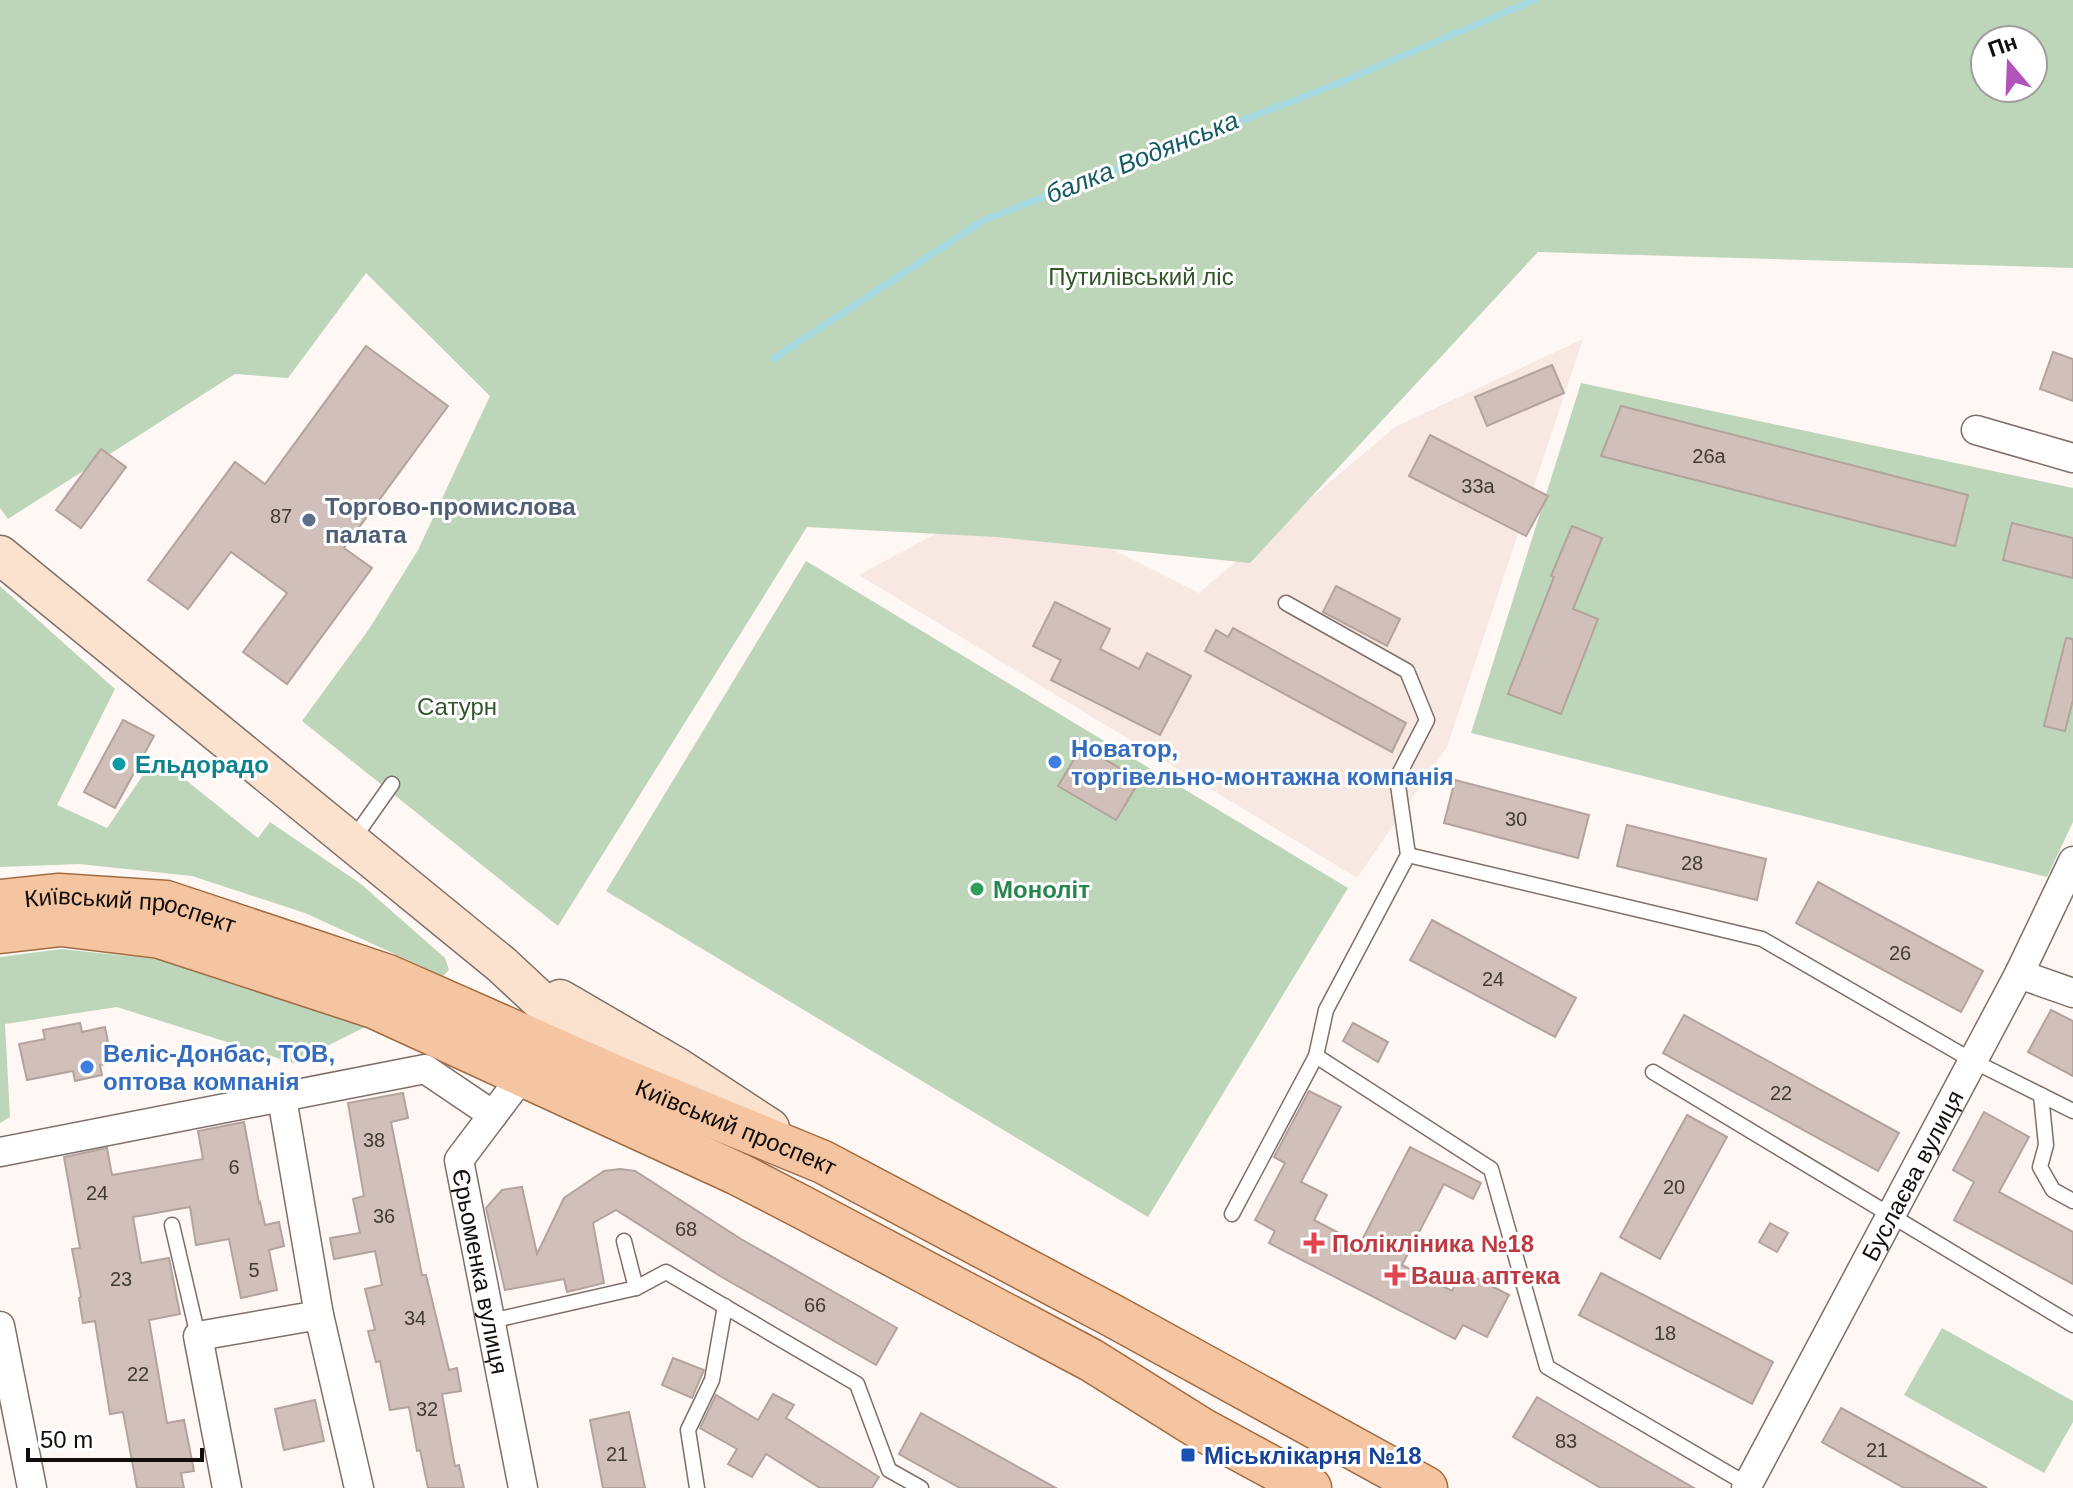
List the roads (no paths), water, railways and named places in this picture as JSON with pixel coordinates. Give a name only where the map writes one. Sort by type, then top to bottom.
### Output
[{"type":"main road","name":"Київський проспект","points":[[0,901],[59,895],[166,902],[388,976],[628,1082],[823,1162],[1115,1317],[1426,1488]]},
{"type":"main road","name":"Київський проспект","points":[[0,932],[61,925],[160,937],[374,1007],[738,1174],[1091,1360],[1203,1430],[1310,1488]]},
{"type":"main road","points":[[800,1206],[823,1162]]},
{"type":"street","points":[[1976,430],[2073,458]]},
{"type":"street","points":[[0,555],[501,964],[628,1082],[738,1174]]},
{"type":"street","name":"Буслаєва вулиця","points":[[1749,1487],[2019,974],[2073,861]]},
{"type":"street","points":[[474,1015],[494,1009],[507,996],[510,980],[501,964]]},
{"type":"street","points":[[501,964],[677,1067],[823,1162]]},
{"type":"street","points":[[2019,974],[2073,993]]},
{"type":"street","points":[[0,1152],[425,1069],[493,1115]]},
{"type":"street","name":"Єрьоменка вулиця","points":[[523,1075],[459,1160],[523,1488]]},
{"type":"street","points":[[282,1098],[319,1315],[359,1488]]},
{"type":"street","points":[[227,1488],[198,1336],[319,1315]]},
{"type":"street","points":[[0,1326],[32,1488]]},
{"type":"lane","points":[[1232,1214],[1316,1056],[1326,1010],[1408,855],[1397,778],[1427,720],[1407,671],[1286,603]]},
{"type":"lane","points":[[350,842],[392,784]]},
{"type":"lane","points":[[1408,855],[1762,939],[1973,1061],[2073,1111]]},
{"type":"lane","points":[[1316,1056],[1491,1169],[1547,1367],[1749,1487]]},
{"type":"lane","points":[[1653,1072],[2073,1325]]},
{"type":"lane","points":[[2041,1095],[2046,1145],[2040,1167],[2053,1190],[2073,1201]]},
{"type":"lane","points":[[172,1225],[198,1336]]},
{"type":"lane","points":[[624,1241],[636,1288]]},
{"type":"lane","points":[[491,1321],[636,1288],[666,1272],[857,1384],[889,1470],[921,1488]]},
{"type":"lane","points":[[697,1488],[688,1430],[712,1380],[725,1306]]},
{"type":"waterway","name":"балка Водянська","points":[[773,359],[984,220],[1339,83],[1534,0]]},
{"type":"place","name":"Торгово-промислова палата","points":[[309,520]]},
{"type":"place","name":"Новатор, торгівельно-монтажна компанія","points":[[1055,762]]},
{"type":"place","name":"Ельдорадо","points":[[119,764]]},
{"type":"place","name":"Моноліт","points":[[977,889]]},
{"type":"place","name":"Веліс-Донбас, ТОВ, оптова компанія","points":[[87,1067]]},
{"type":"place","name":"Полікліника №18","points":[[1314,1243]]},
{"type":"place","name":"Ваша аптека","points":[[1395,1275]]},
{"type":"place","name":"Міськлікарня №18","points":[[1188,1455]]},
{"type":"park label","name":"Путилівський ліс","points":[[1141,276]]},
{"type":"park label","name":"Сатурн","points":[[457,706]]}]
